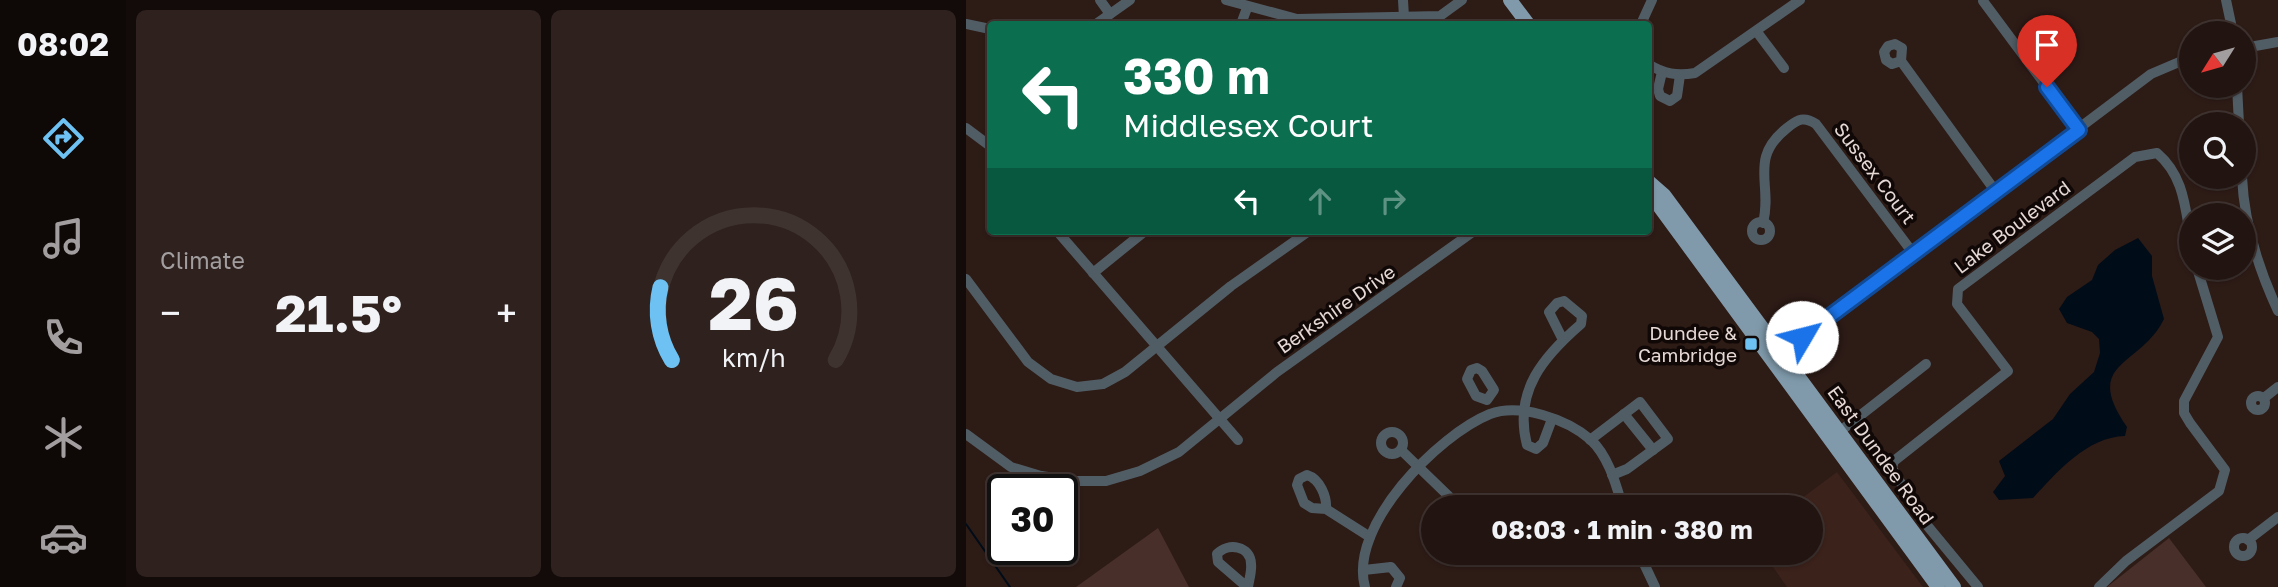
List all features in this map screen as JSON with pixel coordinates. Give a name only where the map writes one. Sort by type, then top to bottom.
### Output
[{"type":"main road","points":[[1510,0],[1526,21]]},
{"type":"main road","name":"East Dundee Road","points":[[1652,184],[1664,195],[1775,357]]},
{"type":"main road","name":"East Dundee Road","points":[[1652,196],[1954,587]]},
{"type":"main road","name":"East Dundee Road","points":[[1835,435],[1938,587]]},
{"type":"street","points":[[1100,0],[1110,14]]},
{"type":"street","points":[[1100,21],[1130,0]]},
{"type":"street","points":[[1226,0],[1247,8],[1297,19],[1343,20],[1404,17],[1442,20],[1462,0]]},
{"type":"street","points":[[1403,0],[1404,17]]},
{"type":"street","points":[[1642,21],[1652,0]]},
{"type":"street","points":[[1652,66],[1662,72],[1695,74],[1800,0]]},
{"type":"street","points":[[1979,0],[2079,130]]},
{"type":"street","points":[[2226,0],[2230,21]]},
{"type":"street","points":[[1242,21],[1247,8]]},
{"type":"street","points":[[966,24],[987,28]]},
{"type":"street","points":[[1758,32],[1784,68]]},
{"type":"street","points":[[2256,46],[2278,42]]},
{"type":"street","points":[[1901,61],[1996,192]]},
{"type":"street","points":[[1775,357],[2151,74],[2179,62]]},
{"type":"street","points":[[1662,72],[1658,89],[1660,96],[1670,101],[1677,96],[1680,75]]},
{"type":"street","name":"Sussex Court","points":[[1763,223],[1763,175],[1767,150],[1776,137],[1791,124],[1801,118],[1808,119],[1816,124],[1913,253]]},
{"type":"street","points":[[966,128],[987,144]]},
{"type":"street","name":"Lake Boulevard","points":[[1962,587],[1975,583],[1921,518],[1892,468],[1894,461],[2008,371],[1957,304],[1958,289],[2135,157],[2157,153],[2172,166],[2182,187],[2185,203]]},
{"type":"street","points":[[2243,189],[2264,281],[2278,310]]},
{"type":"street","points":[[1060,235],[1238,440]]},
{"type":"street","points":[[1093,273],[1140,235]]},
{"type":"street","points":[[966,279],[1028,362],[1051,379],[1077,387],[1103,384],[1125,372],[1231,286],[1303,235]]},
{"type":"street","name":"Berkshire Drive","points":[[1078,481],[1106,481],[1140,471],[1179,452],[1219,418],[1469,235]]},
{"type":"street","points":[[2099,587],[2117,573],[2126,561],[2219,491],[2222,485],[2225,471],[2184,413],[2184,401],[2218,337],[2201,280]]},
{"type":"street","points":[[1552,419],[1543,443],[1532,448],[1527,445],[1524,433],[1527,387],[1562,338]]},
{"type":"street","points":[[1835,435],[1926,364]]},
{"type":"street","points":[[2264,398],[2278,387]]},
{"type":"street","points":[[1487,400],[1490,414]]},
{"type":"street","points":[[1590,440],[1640,402],[1668,439],[1627,469],[1612,475]]},
{"type":"street","points":[[1365,587],[1364,570],[1370,537],[1409,474],[1490,414],[1525,411],[1552,419],[1590,440],[1612,475],[1619,495]]},
{"type":"street","points":[[1624,414],[1653,450]]},
{"type":"street","name":"Berkshire Drive","points":[[966,434],[1011,467],[1034,474]]},
{"type":"street","points":[[1401,450],[1446,495]]},
{"type":"street","points":[[1326,509],[1370,537]]},
{"type":"street","points":[[2248,540],[2278,517]]},
{"type":"street","points":[[1644,565],[1655,587]]},
{"type":"street","points":[[1364,570],[1391,567],[1400,578],[1396,587]]},
{"type":"shaded area","points":[[2138,238],[2152,256],[2152,276],[2164,319],[2154,335],[2112,376],[2110,389],[2114,405],[2127,427],[2125,436],[2098,442],[2086,449],[2063,467],[2033,498],[1999,500],[1993,492],[2005,476],[1999,461],[2053,419],[2070,394],[2094,372],[2100,353],[2099,339],[2092,332],[2067,323],[2059,309],[2067,297],[2092,280],[2098,265],[2115,250]]},
{"type":"shaded area","points":[[1837,472],[1923,587],[1787,587],[1771,565],[1823,565],[1823,495],[1806,495]]},
{"type":"shaded area","points":[[1158,528],[1189,587],[1076,587]]},
{"type":"shaded area","points":[[2169,538],[2206,587],[2107,587]]},
{"type":"waterway","points":[[966,524],[1010,587]]},
{"type":"place","name":"Dundee & Cambridge","points":[[1751,344]]},
{"type":"route","points":[[1802,337],[2079,130],[2047,87]]}]
